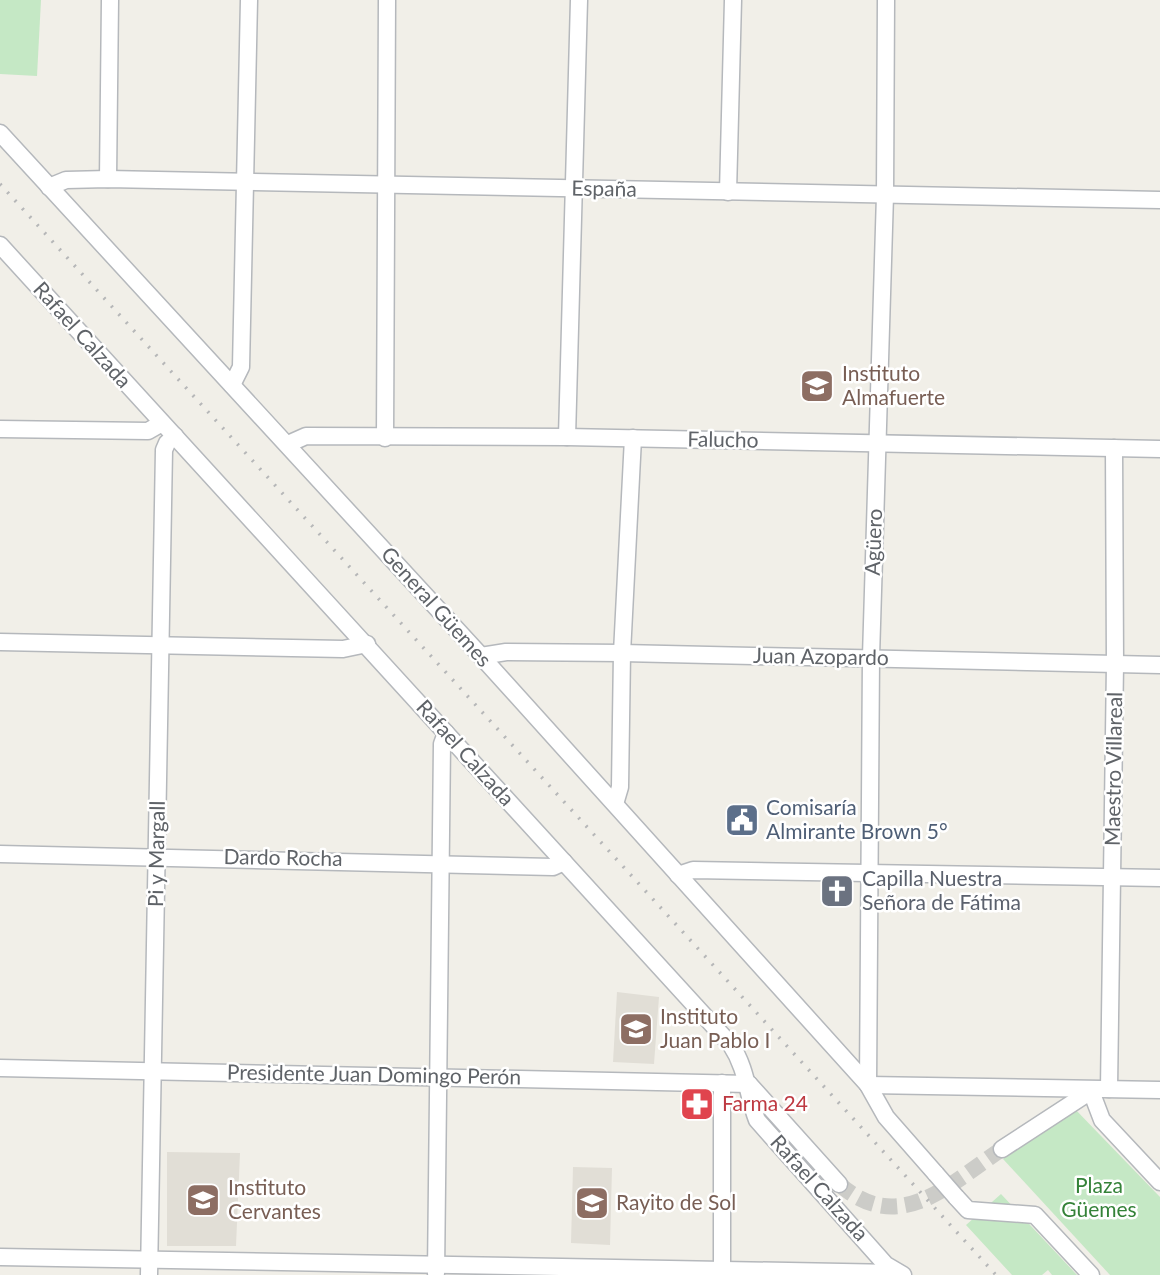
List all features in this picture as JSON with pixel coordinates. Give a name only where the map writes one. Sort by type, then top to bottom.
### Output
[{"type":"street","points":[[108,179],[110,0]]},
{"type":"street","points":[[232,385],[241,367],[249,0]]},
{"type":"street","points":[[385,438],[387,0]]},
{"type":"street","points":[[567,437],[579,0]]},
{"type":"street","points":[[728,192],[733,0]]},
{"type":"street","name":"Agüero","points":[[868,1085],[871,657],[885,195],[886,0]]},
{"type":"street","name":"General Güemes","points":[[0,133],[288,444],[868,1085],[886,1117],[968,1210],[1035,1215],[1091,1275]]},
{"type":"street","name":"España","points":[[49,187],[66,180],[108,179],[1160,200]]},
{"type":"street","name":"Rafael Calzada","points":[[0,245],[731,1045],[741,1061],[749,1084],[750,1103],[757,1120],[899,1274]]},
{"type":"street","points":[[0,429],[148,431],[162,423]]},
{"type":"street","name":"Pi y Margall","points":[[149,1267],[164,450],[175,436]]},
{"type":"street","name":"Falucho","points":[[288,444],[306,436],[567,437],[1160,449]]},
{"type":"street","points":[[615,804],[620,787],[622,653],[633,438]]},
{"type":"street","name":"Maestro Villareal","points":[[1109,1089],[1115,664],[1114,448]]},
{"type":"street","points":[[0,642],[343,649],[367,644]]},
{"type":"street","name":"Juan Azopardo","points":[[481,656],[506,652],[622,653],[1160,665]]},
{"type":"street","points":[[436,1270],[442,744],[446,733]]},
{"type":"street","name":"Dardo Rocha","points":[[0,854],[156,855],[554,867],[564,862]]},
{"type":"street","points":[[678,875],[693,870],[1160,878]]},
{"type":"street","name":"Presidente Juan Domingo Perón","points":[[0,1068],[749,1084]]},
{"type":"street","points":[[722,1083],[722,1273]]},
{"type":"street","points":[[749,1084],[839,1184]]},
{"type":"street","points":[[868,1085],[1091,1091],[1160,1090]]},
{"type":"street","points":[[1002,1149],[1091,1091]]},
{"type":"street","points":[[1091,1091],[1102,1120]]},
{"type":"street","points":[[1061,1110],[1088,1112],[1102,1120],[1160,1182]]},
{"type":"street","points":[[0,1257],[149,1267],[899,1274]]},
{"type":"shaded area","name":"Instituto Juan Pablo I","points":[[617,992],[659,997],[654,1064],[613,1062]]},
{"type":"shaded area","name":"Instituto Cervantes","points":[[167,1152],[240,1153],[236,1246],[167,1246]]},
{"type":"shaded area","name":"Rayito de Sol","points":[[573,1167],[612,1168],[610,1245],[571,1243]]},
{"type":"green space","points":[[0,0],[41,0],[37,76],[0,74]]},
{"type":"green space","name":"Plaza Güemes","points":[[1073,1107],[1160,1197],[1160,1275],[1110,1275],[1003,1159]]},
{"type":"green space","points":[[1001,1194],[1077,1275],[1052,1275],[1048,1270],[1042,1275],[1012,1275],[966,1225]]},
{"type":"tunnel","points":[[839,1184],[861,1199],[883,1206],[903,1205],[924,1200],[1002,1149]]},
{"type":"railway","points":[[0,184],[996,1275]]},
{"type":"place","name":"Instituto Almafuerte","points":[[817,386]]},
{"type":"place","name":"Comisaría Almirante Brown 5°","points":[[742,820]]},
{"type":"place","name":"Capilla Nuestra Señora de Fátima","points":[[837,891]]},
{"type":"place","name":"Instituto Juan Pablo I","points":[[636,1029]]},
{"type":"place","name":"Farma 24","points":[[697,1104]]},
{"type":"place","name":"Instituto Cervantes","points":[[203,1200]]},
{"type":"place","name":"Rayito de Sol","points":[[592,1203]]}]
